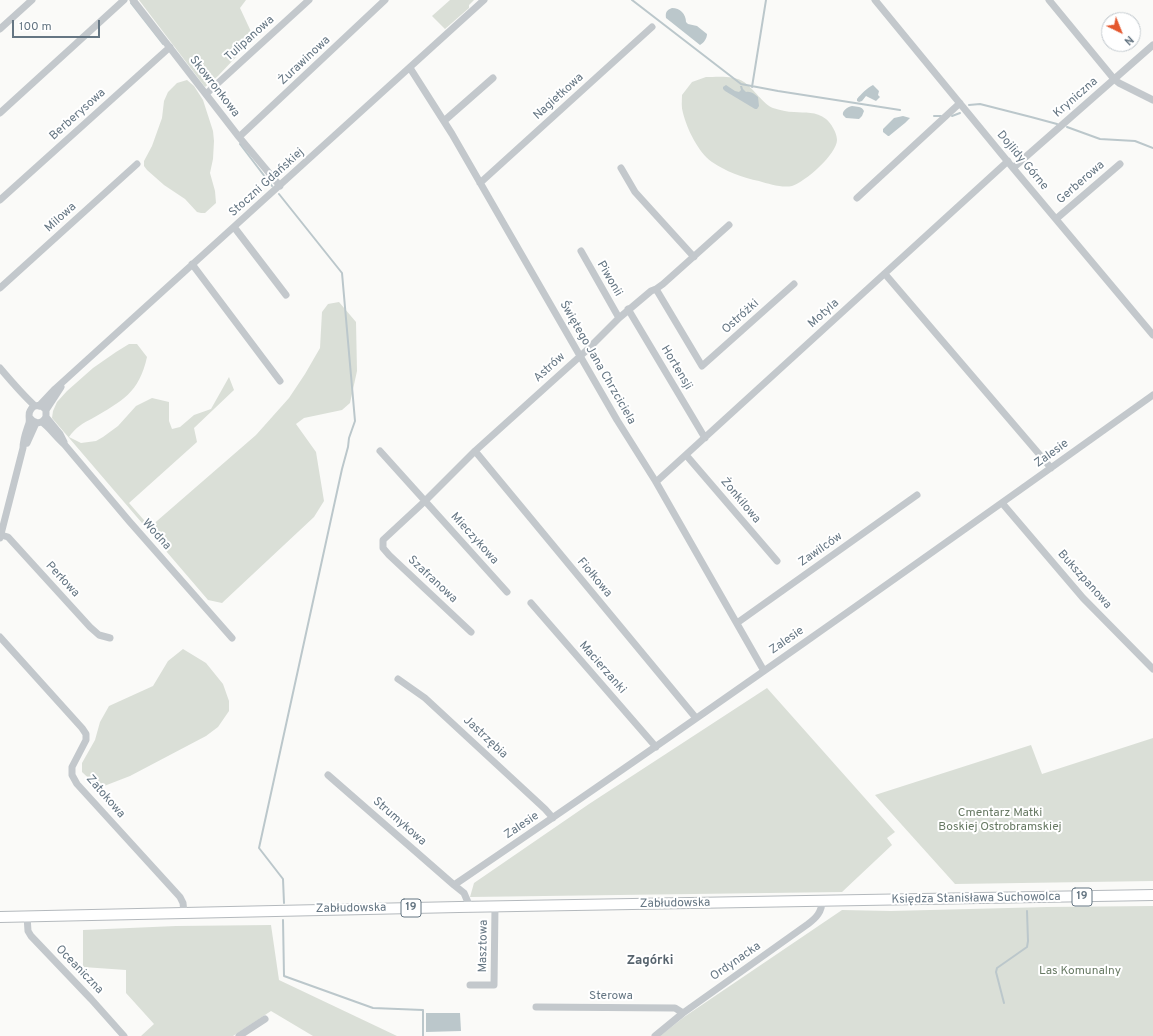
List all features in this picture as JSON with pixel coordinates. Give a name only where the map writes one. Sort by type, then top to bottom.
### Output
[{"type":"highway","name":"Księdza Stanisława Suchowolca","points":[[822,901],[1153,895]]},
{"type":"highway","name":"Zabłudowska","points":[[0,916],[822,901]]},
{"type":"street","points":[[0,29],[32,0]]},
{"type":"street","points":[[0,113],[124,0]]},
{"type":"street","name":"Skowronkowa","points":[[133,0],[239,137],[280,186]]},
{"type":"street","name":"Tulipanowa","points":[[206,94],[309,0]]},
{"type":"street","name":"Żurawinowa","points":[[239,137],[386,0]]},
{"type":"street","name":"Stoczni Gdańskiej","points":[[0,536],[23,448],[23,441],[34,410],[192,264],[484,0]]},
{"type":"street","name":"Dojlidy Górne","points":[[875,0],[1153,335]]},
{"type":"street","points":[[1049,0],[1114,79],[1153,100]]},
{"type":"street","name":"Nagietkowa","points":[[480,183],[652,27]]},
{"type":"street","name":"Kryniczna","points":[[1013,168],[1153,45]]},
{"type":"street","name":"Berberysowa","points":[[0,200],[170,47]]},
{"type":"street","name":"Świętego Jana Chrzciciela","points":[[410,68],[444,121],[580,356],[656,482],[764,671]]},
{"type":"street","points":[[444,121],[493,78]]},
{"type":"street","points":[[857,198],[960,103]]},
{"type":"street","name":"Motyla","points":[[656,482],[1008,161]]},
{"type":"street","name":"Milowa","points":[[0,288],[137,164]]},
{"type":"street","name":"Gerberowa","points":[[1056,219],[1120,164]]},
{"type":"street","points":[[621,168],[635,192],[694,257]]},
{"type":"street","name":"Astrów","points":[[382,540],[425,501],[475,451],[580,356],[628,309],[651,291],[656,289],[729,225]]},
{"type":"street","points":[[234,227],[286,295]]},
{"type":"street","name":"Piwonii","points":[[581,252],[619,318]]},
{"type":"street","points":[[192,264],[280,381]]},
{"type":"street","points":[[885,274],[1051,468]]},
{"type":"street","name":"Ostróżki","points":[[656,289],[702,366],[794,284]]},
{"type":"street","name":"Hortensji","points":[[628,309],[705,438]]},
{"type":"street","points":[[0,368],[16,388],[21,391],[34,410],[34,422],[43,418],[42,406],[34,410]]},
{"type":"street","name":"Stoczni Gdańskiej","points":[[23,448],[64,382]]},
{"type":"street","name":"Zalesie","points":[[454,885],[656,747],[1153,395]]},
{"type":"street","name":"Wodna","points":[[43,418],[60,434],[64,444],[129,521],[232,638]]},
{"type":"street","name":"Mieczykowa","points":[[380,451],[507,592]]},
{"type":"street","name":"Fiołkowa","points":[[475,451],[696,718]]},
{"type":"street","name":"Żonkilowa","points":[[686,455],[777,561]]},
{"type":"street","name":"Zawilców","points":[[737,623],[917,495]]},
{"type":"street","name":"Bukszpanowa","points":[[1002,503],[1082,598],[1153,669]]},
{"type":"street","points":[[0,506],[7,513]]},
{"type":"street","name":"Perłowa","points":[[0,536],[8,537],[90,627],[99,635],[110,638]]},
{"type":"street","name":"Szafranowa","points":[[382,540],[383,548],[389,555],[471,632]]},
{"type":"street","name":"Macierzanki","points":[[531,603],[656,747]]},
{"type":"street","name":"Zatokowa","points":[[0,637],[86,734],[86,740],[72,767],[72,775],[77,784],[182,900],[184,913]]},
{"type":"street","name":"Jastrzębia","points":[[398,679],[425,698],[553,818]]},
{"type":"street","name":"Strumykowa","points":[[328,775],[454,885]]},
{"type":"street","points":[[454,885],[464,893],[470,907]]},
{"type":"street","name":"Ordynacka","points":[[655,1036],[683,1013],[808,924],[820,912],[822,901]]},
{"type":"street","name":"Masztowa","points":[[470,985],[494,985],[495,908]]},
{"type":"street","name":"Oceaniczna","points":[[27,916],[28,931],[31,936],[91,998],[124,1036]]},
{"type":"street","name":"Sterowa","points":[[536,1007],[675,1008],[683,1013]]},
{"type":"street","points":[[239,1036],[265,1019]]},
{"type":"green space","points":[[139,0],[246,0],[240,8],[254,38],[218,76],[205,87]]},
{"type":"green space","points":[[450,0],[474,0],[469,5],[469,8],[445,29],[432,16]]},
{"type":"green space","points":[[706,77],[735,78],[744,82],[766,104],[773,108],[789,112],[822,116],[830,123],[835,131],[837,137],[836,146],[832,153],[819,167],[805,179],[792,186],[771,184],[728,171],[712,162],[702,152],[687,126],[682,111],[682,95],[692,82]]},
{"type":"green space","points":[[187,80],[194,86],[203,100],[213,131],[213,159],[210,173],[215,191],[216,203],[205,213],[197,212],[185,199],[164,185],[144,166],[144,161],[152,146],[162,118],[164,101],[168,92],[177,83]]},
{"type":"green space","points":[[339,302],[356,322],[357,371],[350,403],[342,410],[304,418],[296,424],[316,452],[324,501],[314,517],[222,603],[208,600],[52,418],[53,411],[57,402],[67,391],[93,368],[129,344],[137,344],[147,357],[144,369],[134,388],[121,401],[80,426],[69,437],[81,443],[96,441],[118,426],[136,406],[152,398],[169,402],[169,421],[172,429],[180,427],[194,415],[211,409],[229,377],[234,390],[194,428],[197,442],[129,503],[150,527],[256,435],[289,398],[320,348],[322,312],[328,304]]},
{"type":"green space","points":[[183,649],[206,663],[223,684],[229,701],[229,711],[218,727],[206,736],[130,776],[99,788],[82,772],[82,763],[95,740],[100,722],[109,706],[153,686],[168,661]]},
{"type":"green space","points":[[767,688],[895,832],[887,838],[892,845],[842,892],[470,897],[474,883],[589,804]]},
{"type":"green space","name":"Cmentarz Matki Boskiej Ostrobramskiej","points":[[1153,738],[1153,881],[955,884],[875,795],[1031,745],[1042,774]]},
{"type":"green space","name":"Las Komunalny","points":[[1153,906],[1153,1036],[660,1036],[684,1017],[842,910],[891,911]]},
{"type":"green space","points":[[271,925],[279,980],[397,1036],[313,1036],[271,1011],[233,1036],[141,1036],[154,1024],[126,993],[126,970],[83,967],[83,930],[176,926]]},
{"type":"shaded area","points":[[672,8],[678,9],[682,12],[688,24],[697,26],[707,34],[703,43],[700,45],[666,18],[667,12]]},
{"type":"shaded area","points":[[726,85],[739,92],[741,90],[740,86],[742,86],[746,92],[751,92],[758,97],[759,106],[757,109],[725,91],[723,87]]},
{"type":"shaded area","points":[[873,85],[879,91],[878,95],[880,97],[876,101],[866,96],[862,101],[857,101],[862,93]]},
{"type":"shaded area","points":[[852,106],[861,107],[863,109],[864,111],[862,116],[859,119],[846,118],[843,115],[845,109]]},
{"type":"shaded area","points":[[903,116],[910,118],[889,136],[883,132],[883,129],[894,118]]},
{"type":"shaded area","points":[[426,1013],[460,1013],[461,1031],[426,1032]]},
{"type":"waterway","points":[[632,0],[741,84],[900,110]]},
{"type":"waterway","points":[[752,87],[766,0]]},
{"type":"waterway","points":[[131,3],[163,44]]},
{"type":"waterway","points":[[969,105],[980,104],[1057,124]]},
{"type":"waterway","points":[[952,116],[960,113]]},
{"type":"waterway","points":[[934,116],[941,116]]},
{"type":"waterway","points":[[1067,127],[1100,139],[1135,141],[1153,148]]},
{"type":"waterway","points":[[240,144],[272,186]]},
{"type":"waterway","points":[[279,194],[342,273],[355,421],[349,438],[342,469],[259,848],[283,879],[284,903]]},
{"type":"waterway","points":[[1004,1003],[996,972],[997,968],[1027,947],[1027,911]]},
{"type":"waterway","points":[[283,920],[284,976],[373,1008],[423,1010],[423,1036]]},
{"type":"district","name":"Zagórki","points":[[650,961]]}]
